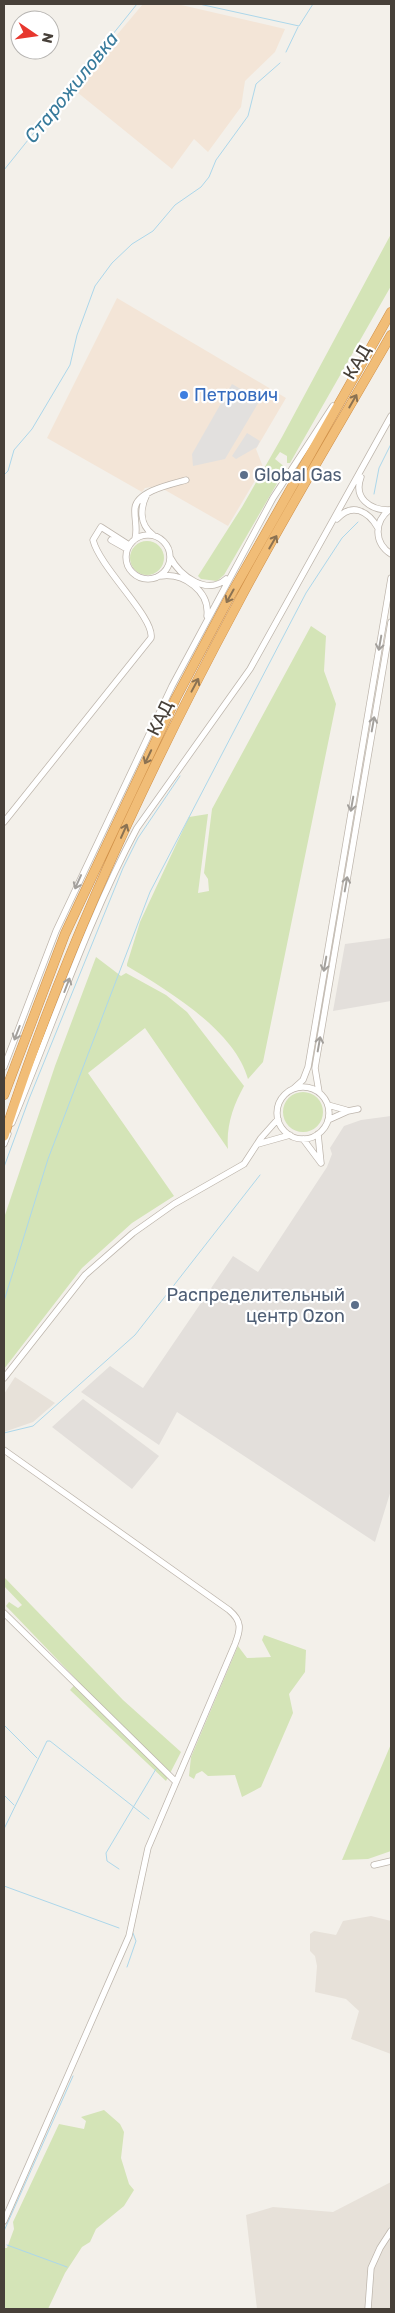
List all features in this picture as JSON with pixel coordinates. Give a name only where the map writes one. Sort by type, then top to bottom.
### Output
[{"type":"highway","name":"КАД","points":[[4,1095],[72,919],[176,698],[229,598],[391,312]]},
{"type":"highway","name":"КАД","points":[[4,1136],[76,939],[144,789],[238,602],[391,335]]},
{"type":"street","points":[[4,1067],[72,896],[128,775],[207,618],[273,498],[366,356]]},
{"type":"street","points":[[4,1144],[83,944],[122,856],[152,805],[250,669],[391,416]]},
{"type":"street","points":[[368,459],[359,480],[360,496],[370,506],[379,510],[390,509]]},
{"type":"street","points":[[134,540],[137,528],[136,503],[147,494],[186,480]]},
{"type":"street","points":[[147,494],[142,506],[145,527],[166,544],[170,557],[182,573],[203,585],[220,584],[231,574]]},
{"type":"street","points":[[329,528],[344,512],[357,509],[368,513],[378,528]]},
{"type":"street","points":[[390,509],[380,521],[378,528],[380,544],[388,552],[391,561]]},
{"type":"street","points":[[4,822],[151,638],[151,631],[144,616],[116,581],[93,540],[101,527],[128,547]]},
{"type":"street","points":[[154,536],[142,536],[134,540],[128,547],[128,567],[136,576],[147,580],[170,575],[181,578],[200,591],[207,602],[207,618]]},
{"type":"street","points":[[111,540],[128,547]]},
{"type":"street","points":[[159,577],[169,565],[170,557]]},
{"type":"street","points":[[290,1135],[281,1125],[278,1118],[279,1104],[287,1093],[303,1080],[308,1067],[391,578]]},
{"type":"street","points":[[328,1120],[328,1105],[319,1092],[315,1068],[391,622]]},
{"type":"street","points":[[293,1089],[306,1087],[319,1092]]},
{"type":"street","points":[[328,1105],[348,1111]]},
{"type":"street","points":[[258,1144],[290,1135],[303,1138],[318,1134],[328,1120],[348,1111],[358,1109]]},
{"type":"street","points":[[4,1378],[85,1274],[133,1233],[174,1204],[244,1164],[278,1118]]},
{"type":"street","points":[[303,1138],[321,1163],[318,1134]]},
{"type":"street","points":[[4,1450],[229,1610],[239,1621],[240,1632],[148,1848],[129,1936],[4,2221]]},
{"type":"street","points":[[4,1613],[175,1781]]},
{"type":"street","points":[[374,1865],[391,1861]]},
{"type":"street","points":[[368,2309],[371,2268],[380,2248],[391,2231]]},
{"type":"shaded area","points":[[143,4],[177,4],[285,29],[275,52],[245,81],[241,107],[208,152],[194,139],[172,169],[72,88]]},
{"type":"shaded area","points":[[117,298],[286,398],[256,449],[263,467],[228,526],[158,486],[145,488],[142,492],[47,438]]},
{"type":"shaded area","points":[[232,384],[260,400],[225,459],[193,466],[192,454]]},
{"type":"shaded area","points":[[247,433],[260,441],[257,447],[236,459],[232,456]]},
{"type":"shaded area","points":[[391,938],[391,1001],[333,1011],[345,944]]},
{"type":"shaded area","points":[[391,1116],[391,1490],[375,1542],[177,1412],[159,1445],[81,1392],[110,1366],[143,1388],[233,1256],[258,1272],[327,1167],[332,1154],[330,1148],[344,1126],[361,1120]]},
{"type":"shaded area","points":[[15,1377],[55,1403],[33,1422],[4,1432],[4,1394]]},
{"type":"shaded area","points":[[83,1399],[159,1456],[132,1489],[52,1427]]},
{"type":"shaded area","points":[[371,1916],[391,1921],[391,2054],[351,2039],[359,2011],[346,1999],[315,1992],[317,1966],[315,1956],[310,1951],[310,1934],[314,1931],[336,1935],[343,1921]]},
{"type":"shaded area","points":[[391,2182],[391,2309],[257,2309],[246,2215],[273,2207],[333,2212]]},
{"type":"green space","points":[[391,234],[391,286],[290,463],[287,463],[287,456],[280,452],[275,459],[286,468],[224,575],[217,581],[201,579],[198,576],[242,507],[282,437]]},
{"type":"green space","points":[[147,541],[159,546],[164,558],[159,570],[147,575],[135,570],[130,558],[135,546]]},
{"type":"green space","points":[[311,626],[326,636],[324,671],[336,704],[263,1062],[248,1079],[241,1061],[230,1045],[215,1029],[180,1000],[127,966],[127,964],[140,922],[189,817],[208,814],[198,893],[209,891],[208,879],[204,873],[212,809]]},
{"type":"green space","points":[[96,957],[121,976],[126,973],[166,995],[187,1012],[244,1086],[231,1116],[228,1132],[228,1149],[145,1028],[88,1073],[174,1196],[132,1223],[82,1268],[4,1369],[4,1218],[55,1066]]},
{"type":"green space","points":[[303,1092],[317,1098],[323,1112],[317,1126],[303,1132],[289,1126],[283,1112],[289,1098]]},
{"type":"green space","points":[[4,1577],[123,1700],[181,1752],[166,1781],[70,1690],[78,1681],[6,1606],[9,1602],[18,1608],[22,1605],[4,1586]]},
{"type":"green space","points":[[264,1635],[306,1650],[305,1672],[289,1694],[293,1713],[261,1787],[242,1797],[235,1775],[208,1776],[202,1771],[196,1774],[194,1779],[189,1776],[191,1757],[238,1646],[247,1658],[271,1657],[262,1640]]},
{"type":"green space","points":[[391,1744],[391,1851],[368,1859],[342,1860]]},
{"type":"green space","points":[[104,2110],[120,2124],[124,2132],[121,2158],[129,2184],[134,2190],[124,2206],[96,2229],[90,2242],[82,2247],[65,2273],[48,2309],[4,2309],[4,2248],[7,2248],[14,2229],[13,2222],[59,2124],[84,2129],[86,2121],[81,2117]]},
{"type":"waterway","name":"Старожиловка","points":[[4,170],[137,4]]},
{"type":"waterway","name":"Старожиловка","points":[[199,4],[299,26],[313,4]]},
{"type":"waterway","name":"Старожиловка","points":[[286,52],[298,27]]},
{"type":"waterway","name":"Старожиловка","points":[[4,475],[8,471],[14,450],[32,429],[70,365],[77,335],[95,286],[112,263],[132,244],[153,231],[175,205],[201,187],[209,177],[216,160],[248,116],[256,84],[280,63]]},
{"type":"waterway","points":[[374,494],[379,468],[391,444]]},
{"type":"waterway","points":[[4,1301],[48,1159],[150,892],[306,593],[342,538],[358,522]]},
{"type":"waterway","points":[[4,1167],[29,1099],[123,868],[138,838],[180,776]]},
{"type":"waterway","points":[[4,1433],[33,1426],[135,1335],[260,1175]]},
{"type":"waterway","points":[[4,1725],[37,1758]]},
{"type":"waterway","points":[[4,1829],[47,1741],[50,1741],[149,1819]]},
{"type":"waterway","points":[[119,1869],[107,1861],[106,1853],[156,1769]]},
{"type":"waterway","points":[[4,1795],[14,1805]]},
{"type":"waterway","points":[[4,1886],[119,1928]]},
{"type":"waterway","points":[[127,1967],[136,1941],[133,1933]]},
{"type":"waterway","points":[[4,2231],[73,2076]]},
{"type":"waterway","points":[[7,2245],[67,2267]]},
{"type":"place","name":"Петрович","points":[[184,395]]},
{"type":"place","name":"Global Gas","points":[[244,475]]},
{"type":"place","name":"Распределительный центр Ozon","points":[[355,1305]]}]
